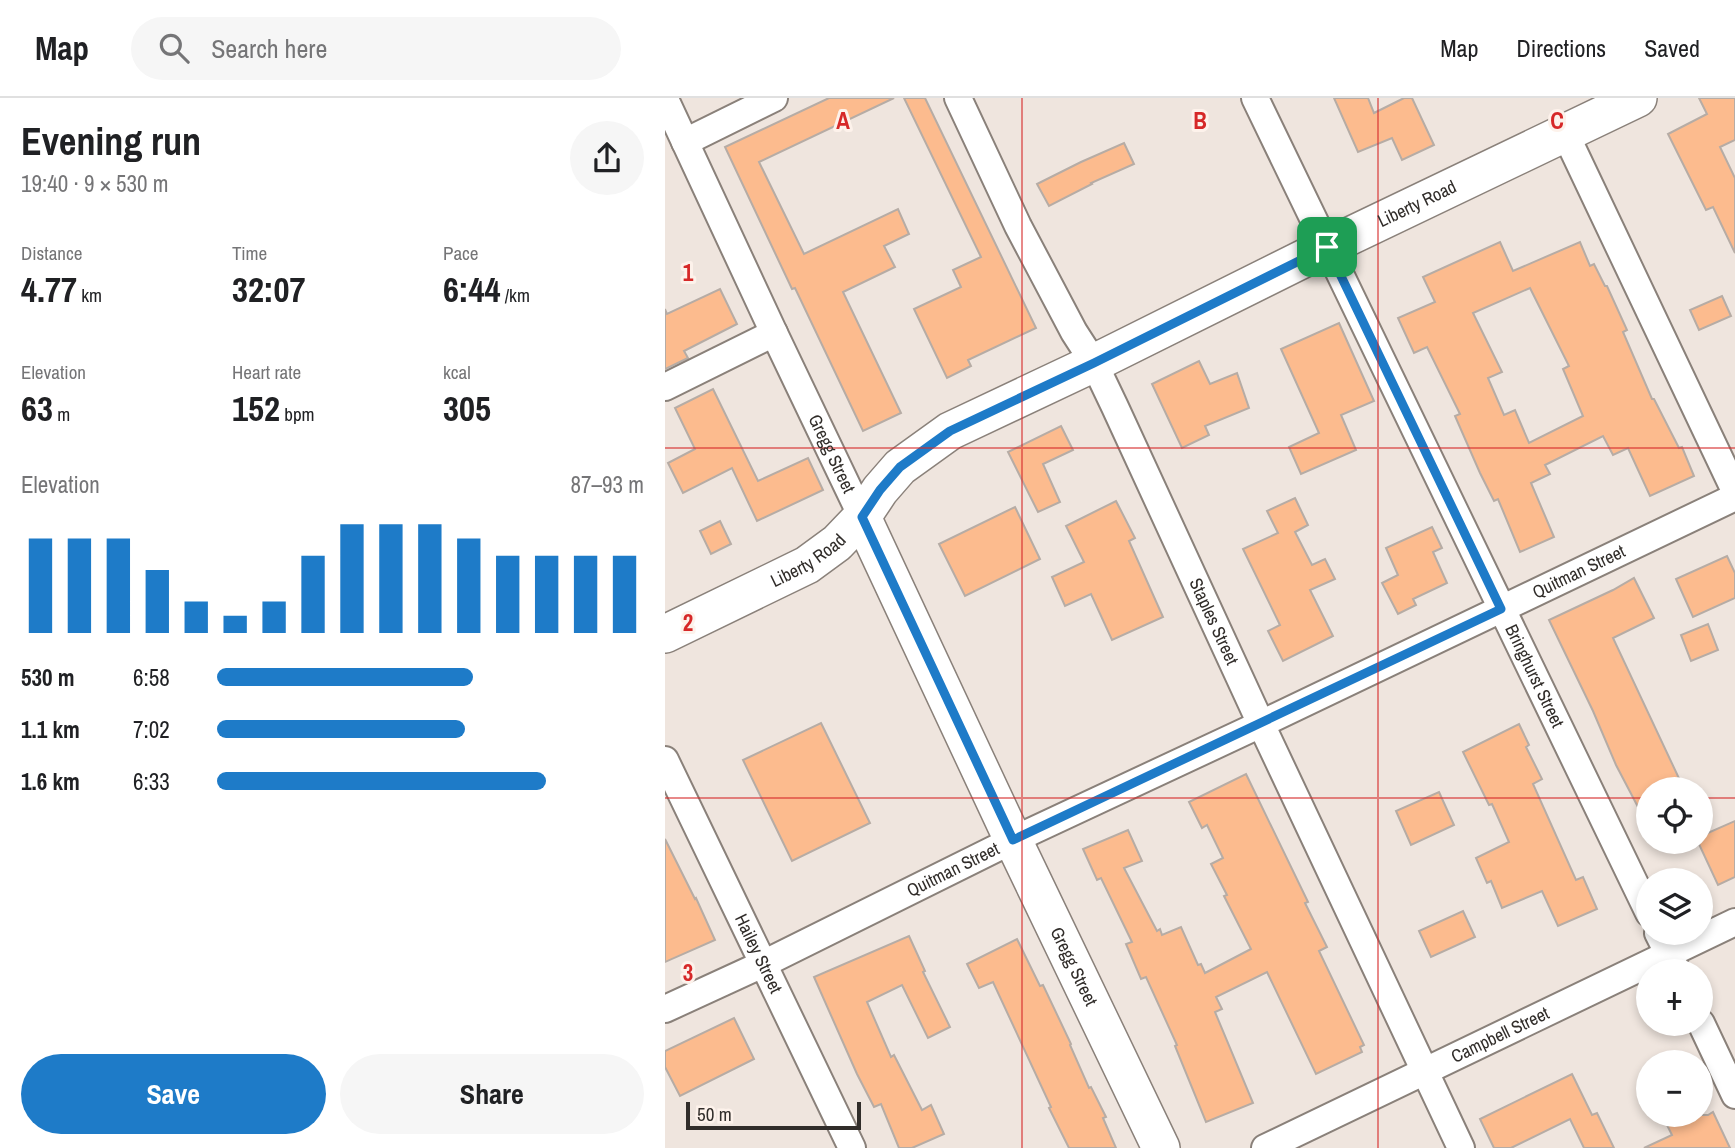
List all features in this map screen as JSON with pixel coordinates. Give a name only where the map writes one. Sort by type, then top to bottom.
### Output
[{"type":"main road","name":"Liberty Road","points":[[665,634],[807,565],[837,543],[862,517],[900,467],[950,431],[1638,98]]},
{"type":"main road","name":"Gregg Street","points":[[862,517],[1161,1148]]},
{"type":"street","points":[[685,142],[774,98]]},
{"type":"street","name":"Staples Street","points":[[958,98],[1018,226],[1074,332],[1094,363],[1461,1148]]},
{"type":"street","name":"Bringhurst Street","points":[[1255,98],[1636,886]]},
{"type":"street","name":"Gregg Street","points":[[667,110],[685,142],[862,517]]},
{"type":"street","points":[[1565,133],[1735,491]]},
{"type":"street","points":[[665,387],[774,333]]},
{"type":"street","name":"Quitman Street","points":[[665,1009],[763,964],[1013,840],[1735,497]]},
{"type":"street","name":"Hailey Street","points":[[665,760],[852,1148]]},
{"type":"street","name":"Campbell Street","points":[[1265,1148],[1735,922]]},
{"type":"street","points":[[1707,1036],[1735,1096]]},
{"type":"building","points":[[829,98],[894,98],[759,162],[804,254],[898,209],[909,234],[884,246],[895,267],[843,292],[901,413],[863,431],[725,147]]},
{"type":"building","points":[[904,98],[925,98],[1036,328],[968,360],[971,366],[947,378],[914,309],[961,287],[953,270],[981,257]]},
{"type":"building","points":[[1334,98],[1368,98],[1374,113],[1404,98],[1412,98],[1434,145],[1402,160],[1392,138],[1358,152]]},
{"type":"building","points":[[1699,98],[1735,98],[1735,140],[1720,147],[1735,178],[1735,253],[1713,207],[1706,210],[1668,134],[1707,114]]},
{"type":"building","points":[[1124,143],[1134,164],[1049,206],[1037,184]]},
{"type":"building","points":[[1500,242],[1513,271],[1580,242],[1590,266],[1594,264],[1607,286],[1627,330],[1623,332],[1652,399],[1679,448],[1682,447],[1694,476],[1650,496],[1628,448],[1613,455],[1603,436],[1545,465],[1550,474],[1531,483],[1554,537],[1520,552],[1498,499],[1494,501],[1480,473],[1455,416],[1460,414],[1427,347],[1414,353],[1398,318],[1435,302],[1423,277]],"holes":[[[1530,288],[1569,366],[1563,369],[1583,416],[1529,443],[1515,410],[1504,415],[1488,378],[1502,372],[1473,313]]]},
{"type":"building","points":[[720,289],[737,324],[684,351],[688,358],[665,369],[665,309],[667,314]]},
{"type":"building","points":[[1722,296],[1731,316],[1699,330],[1690,310]]},
{"type":"building","points":[[1339,323],[1374,401],[1341,415],[1356,450],[1301,474],[1289,447],[1319,433],[1281,349]]},
{"type":"building","points":[[1199,361],[1210,384],[1237,373],[1249,408],[1205,426],[1209,435],[1182,448],[1152,384]]},
{"type":"building","points":[[713,389],[758,481],[808,458],[823,490],[757,521],[732,468],[683,493],[668,463],[695,449],[675,408]]},
{"type":"building","points":[[1061,426],[1073,450],[1043,464],[1060,502],[1038,512],[1008,452]]},
{"type":"building","points":[[1295,498],[1308,525],[1295,532],[1312,565],[1325,559],[1335,579],[1310,590],[1333,636],[1283,661],[1268,631],[1280,625],[1243,549],[1278,533],[1267,511]]},
{"type":"building","points":[[1116,501],[1135,538],[1129,541],[1163,617],[1112,640],[1091,594],[1065,606],[1052,577],[1084,562],[1066,526]]},
{"type":"building","points":[[1015,507],[1040,559],[965,596],[939,544]]},
{"type":"building","points":[[720,521],[731,544],[711,554],[700,531]]},
{"type":"building","points":[[1432,527],[1442,548],[1433,552],[1447,583],[1413,599],[1416,605],[1398,614],[1382,583],[1398,575],[1386,548]]},
{"type":"building","points":[[1727,556],[1735,573],[1735,598],[1693,617],[1676,579]]},
{"type":"building","points":[[1634,578],[1654,618],[1613,638],[1678,777],[1636,777],[1636,803],[1549,620]]},
{"type":"building","points":[[1708,624],[1718,650],[1691,661],[1681,635]]},
{"type":"building","points":[[821,723],[870,823],[792,861],[743,760]]},
{"type":"building","points":[[1519,724],[1529,745],[1526,747],[1542,779],[1533,784],[1576,880],[1583,877],[1597,909],[1558,926],[1542,891],[1502,908],[1491,881],[1487,883],[1476,858],[1509,842],[1492,804],[1489,805],[1463,752]]},
{"type":"building","points":[[1246,774],[1308,902],[1305,903],[1327,947],[1319,951],[1364,1045],[1360,1047],[1362,1052],[1316,1074],[1267,972],[1216,997],[1222,1009],[1215,1012],[1253,1103],[1206,1122],[1175,1046],[1177,1045],[1146,977],[1141,979],[1126,944],[1132,942],[1101,878],[1097,880],[1083,849],[1128,830],[1142,861],[1124,868],[1157,931],[1160,929],[1162,935],[1181,927],[1198,965],[1201,964],[1205,973],[1251,949],[1211,864],[1223,858],[1207,825],[1202,828],[1189,802]]},
{"type":"building","points":[[1439,792],[1454,825],[1411,845],[1396,811]]},
{"type":"building","points":[[1735,821],[1735,877],[1718,885],[1713,868],[1710,868],[1704,854],[1713,854],[1713,831]]},
{"type":"building","points":[[665,839],[715,940],[665,962]]},
{"type":"building","points":[[1463,911],[1475,937],[1431,957],[1419,931]]},
{"type":"building","points":[[909,936],[950,1027],[928,1038],[902,985],[867,1002],[891,1057],[894,1055],[922,1110],[931,1105],[944,1134],[912,1148],[899,1148],[881,1104],[874,1107],[857,1074],[814,977]]},
{"type":"building","points":[[1017,939],[1040,986],[1043,985],[1089,1088],[1091,1087],[1106,1117],[1103,1118],[1116,1148],[1069,1148],[993,982],[979,988],[967,964]]},
{"type":"building","points":[[734,1018],[754,1059],[680,1096],[665,1067],[665,1051]]},
{"type":"building","points":[[1572,1074],[1592,1115],[1597,1113],[1614,1148],[1584,1148],[1570,1119],[1511,1148],[1494,1148],[1480,1119]]},
{"type":"building","points":[[1713,1112],[1730,1148],[1644,1148],[1672,1135],[1668,1127],[1713,1127]]},
{"type":"route","points":[[1327,247],[1501,609],[1013,840],[862,517],[900,467],[950,431],[1327,247]]}]
